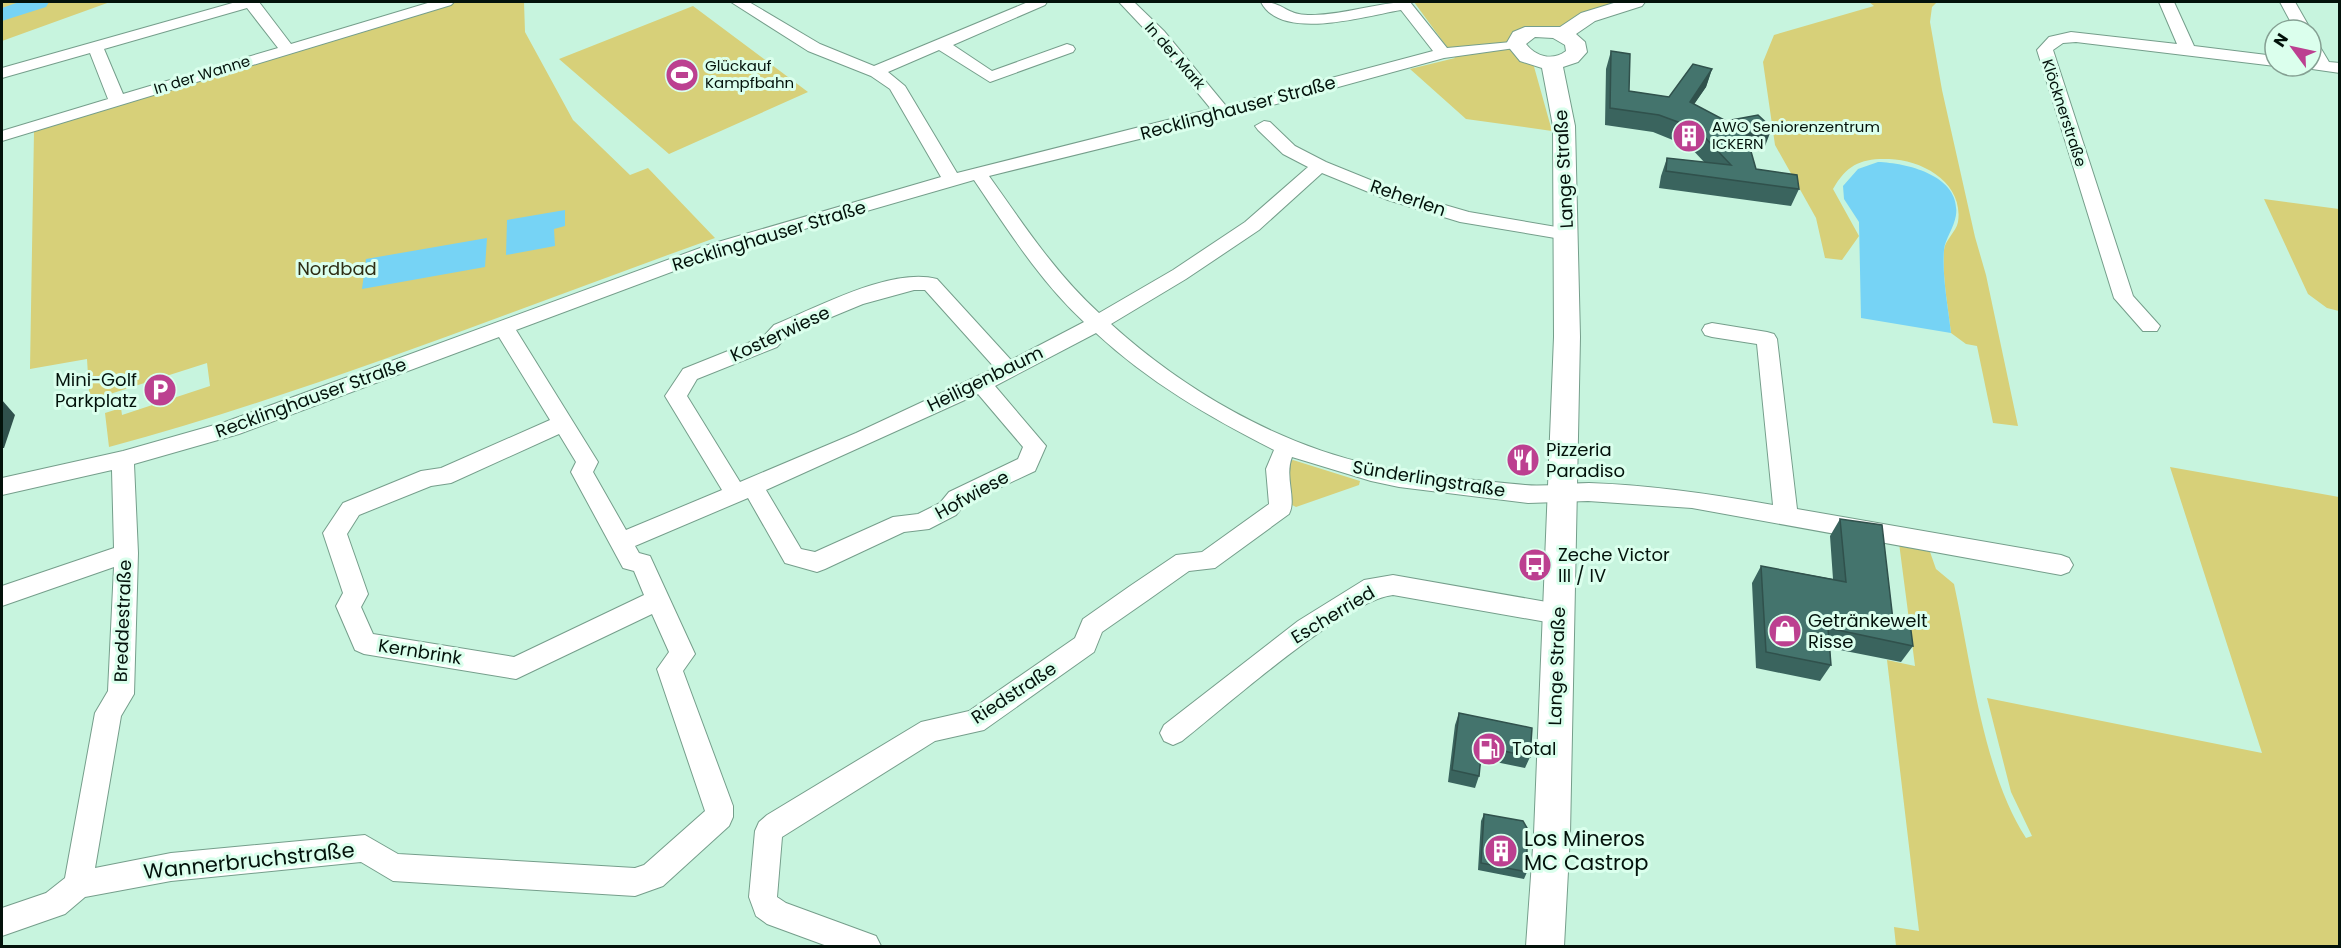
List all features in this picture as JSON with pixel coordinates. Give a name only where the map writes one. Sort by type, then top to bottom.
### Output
[{"type":"main road","points":[[1516,44],[1527,56],[1551,63],[1568,60],[1577,52],[1575,42],[1557,33],[1586,2]]},
{"type":"main road","name":"Recklinghauser Straße","points":[[1516,44],[1520,36],[1526,33],[1557,33],[1588,17],[1635,2]]},
{"type":"main road","name":"Lange Straße","points":[[1545,946],[1552,834],[1567,346],[1568,234],[1564,126],[1559,90],[1551,63]]},
{"type":"street","points":[[2,73],[251,2],[287,50]]},
{"type":"street","name":"In der Wanne","points":[[2,136],[446,2]]},
{"type":"street","points":[[739,2],[838,59],[876,71],[897,86],[952,180]]},
{"type":"street","points":[[876,71],[1040,2]]},
{"type":"street","name":"In der Mark","points":[[1126,2],[1158,34],[1223,113]]},
{"type":"street","points":[[1268,2],[1280,14],[1298,20],[1312,20],[1403,3],[1443,53]]},
{"type":"street","points":[[2167,2],[2188,51],[2263,60]]},
{"type":"street","points":[[2288,2],[2297,18]]},
{"type":"street","name":"Klöcknerstraße","points":[[2150,326],[2124,297],[2045,50],[2050,42],[2065,37],[2188,51]]},
{"type":"street","points":[[941,44],[990,77],[1067,49]]},
{"type":"street","name":"Recklinghauser Straße","points":[[2,486],[123,459],[278,412],[718,248],[952,180],[1223,113],[1443,53],[1516,44]]},
{"type":"street","points":[[95,46],[117,101]]},
{"type":"street","name":"Reherlen","points":[[1264,126],[1289,150],[1320,166],[1427,207],[1467,218],[1568,234]]},
{"type":"street","name":"Heiligenbaum","points":[[620,542],[744,490],[980,383],[1097,324],[1253,225],[1320,166]]},
{"type":"street","name":"Sünderlingstraße","points":[[979,174],[1044,268],[1097,324],[1163,377],[1215,411],[1287,447],[1371,473],[1528,494],[1561,493]]},
{"type":"street","name":"Kosterwiese","points":[[744,490],[676,396],[690,374],[770,342],[781,330],[874,293],[916,281],[930,284],[1008,369]]},
{"type":"street","points":[[504,328],[587,462],[582,472],[620,542],[631,561],[642,563],[660,599]]},
{"type":"street","points":[[1712,330],[1767,339],[1786,516]]},
{"type":"street","name":"Hofwiese","points":[[744,490],[793,556],[817,562],[901,523],[921,523],[948,509],[957,498],[1027,465],[1035,446],[980,383]]},
{"type":"street","name":"Kernbrink","points":[[563,423],[442,477],[429,477],[351,510],[335,533],[356,594],[348,606],[364,644],[516,668],[660,599]]},
{"type":"street","name":"Riedstraße","points":[[866,946],[777,914],[766,906],[763,897],[769,831],[930,730],[975,722],[1084,645],[1092,626],[1184,562],[1207,561],[1281,508],[1276,461],[1287,447]]},
{"type":"street","name":"Breddestraße","points":[[78,885],[108,713],[121,694],[126,553],[123,459]]},
{"type":"street","points":[[1561,493],[1692,499],[2061,565]]},
{"type":"street","points":[[2,596],[126,553]]},
{"type":"street","name":"Escherried","points":[[1173,733],[1307,628],[1373,587],[1393,585],[1558,614]]},
{"type":"street","name":"Wannerbruchstraße","points":[[2,922],[55,904],[78,885],[171,867],[365,848],[393,867],[635,882],[653,876],[719,817],[719,806],[670,669],[682,654],[660,599]]},
{"type":"green space","points":[[2,2],[110,2],[2,41]]},
{"type":"green space","name":"Nordbad","points":[[458,2],[524,2],[525,32],[573,120],[630,175],[648,168],[715,238],[263,401],[109,447],[105,413],[121,408],[122,415],[210,386],[207,363],[110,394],[110,400],[90,407],[87,359],[30,369],[34,131]]},
{"type":"green space","points":[[1414,2],[1617,2],[1589,11],[1561,29],[1536,28],[1511,35],[1514,54],[1533,63],[1552,131],[1466,119],[1410,69],[1455,58]]},
{"type":"green space","points":[[1869,2],[1937,2],[1932,7],[1930,22],[1942,90],[1975,237],[1986,275],[2018,426],[1993,423],[1977,346],[1966,344],[1951,333],[1944,250],[1957,226],[1958,208],[1955,196],[1948,185],[1927,169],[1902,160],[1879,159],[1856,164],[1838,180],[1833,189],[1859,236],[1842,260],[1825,258],[1816,218],[1775,145],[1763,62],[1774,35],[1874,6]]},
{"type":"green space","name":"Glückauf Kampfbahn","points":[[693,6],[808,92],[669,154],[559,59]]},
{"type":"green space","points":[[2264,199],[2339,209],[2339,311],[2327,308],[2308,294]]},
{"type":"green space","points":[[1293,460],[1360,481],[1359,485],[1296,507],[1290,504],[1286,463]]},
{"type":"green space","points":[[2170,467],[2339,497],[2339,946],[1896,946],[1894,927],[1919,931],[1887,660],[1915,666],[1899,543],[1929,549],[1936,569],[1954,584],[1989,749],[2011,811],[2026,838],[2032,836],[2011,792],[1987,698],[2262,753]]},
{"type":"water","points":[[1878,162],[1904,165],[1930,174],[1950,190],[1955,202],[1956,215],[1945,246],[1944,260],[1951,333],[1861,318],[1859,222],[1844,199],[1843,186],[1858,169]]},
{"type":"water","points":[[565,210],[565,226],[554,229],[555,246],[506,255],[507,220]]},
{"type":"water","points":[[487,238],[485,267],[362,289],[366,259]]},
{"type":"building","points":[[1611,51],[1630,54],[1629,91],[1669,97],[1693,64],[1712,69],[1690,102],[1726,121],[1758,115],[1772,128],[1746,134],[1756,169],[1797,175],[1799,189],[1666,171],[1667,158],[1731,165],[1697,129],[1659,115],[1610,108]]},
{"type":"building","points":[[1840,519],[1882,525],[1893,620],[1910,623],[1913,646],[1828,628],[1831,665],[1766,652],[1761,566],[1846,582]]},
{"type":"building","name":"Total","points":[[1459,713],[1532,728],[1530,757],[1482,746],[1479,776],[1452,770]]},
{"type":"building","name":"Los Mineros MC Castrop","points":[[1484,814],[1523,821],[1527,828],[1527,872],[1481,863]]},
{"type":"waterway","points":[[2,15],[38,2]]},
{"type":"place","name":"Glückauf Kampfbahn","points":[[682,75]]},
{"type":"place","name":"AWO Seniorenzentrum ICKERN","points":[[1689,136]]},
{"type":"place","name":"Mini-Golf Parkplatz","points":[[160,390]]},
{"type":"place","name":"Pizzeria Paradiso","points":[[1523,460]]},
{"type":"place","name":"Zeche Victor III / IV","points":[[1535,565]]},
{"type":"place","name":"Getränkewelt Risse","points":[[1785,631]]},
{"type":"place","name":"Total","points":[[1489,749]]},
{"type":"place","name":"Los Mineros MC Castrop","points":[[1501,851]]}]
